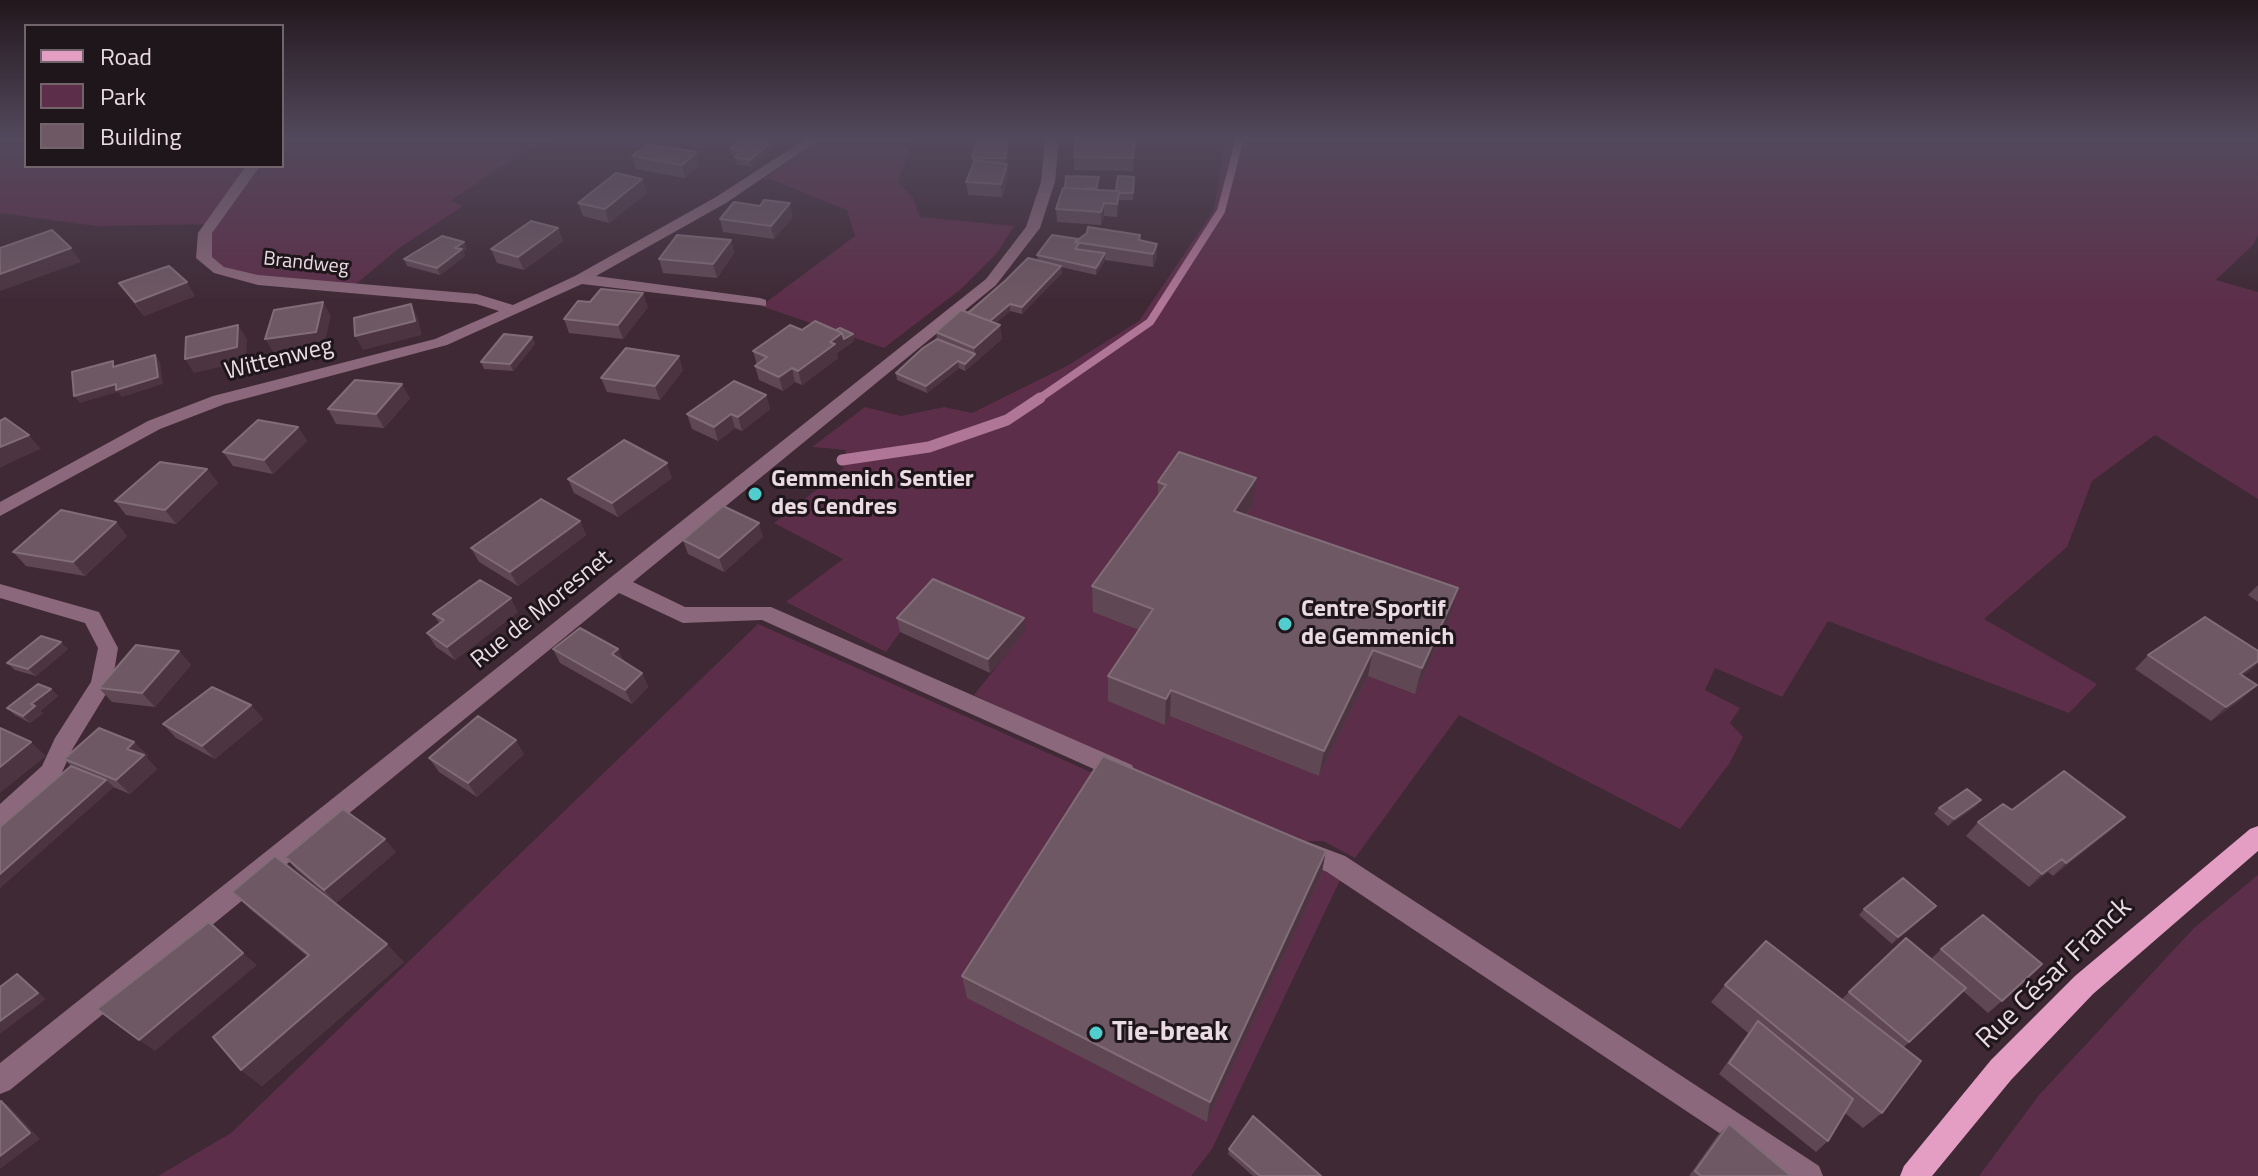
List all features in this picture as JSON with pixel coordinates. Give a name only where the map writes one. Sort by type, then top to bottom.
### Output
[{"type":"main road","name":"Rue César Franck","points":[[1914,1176],[2001,1070],[2084,985],[2258,836]]},
{"type":"street","name":"Brandweg","points":[[234,193],[205,233],[204,258],[219,270],[258,280],[477,299],[514,310]]},
{"type":"street","name":"Wittenweg","points":[[0,510],[154,425],[219,400],[427,347],[514,310],[580,279],[732,193]]},
{"type":"street","name":"Rue de Moresnet","points":[[0,1080],[905,354],[1003,269],[1033,228],[1044,193]]},
{"type":"street","points":[[580,279],[760,303]]},
{"type":"street","points":[[617,583],[683,615],[764,612],[1142,780]]},
{"type":"street","points":[[0,591],[92,617],[108,648],[101,684],[63,744],[51,772],[0,819]]},
{"type":"street","points":[[1283,841],[1336,864],[1809,1176]]},
{"type":"green space","points":[[0,193],[462,193],[450,201],[463,206],[399,248],[350,289],[219,270],[204,258],[210,224],[97,226],[0,213]]},
{"type":"green space","points":[[804,193],[908,193],[920,217],[1014,226],[997,253],[961,289],[884,348],[761,306],[855,236],[847,210]]},
{"type":"green space","points":[[1217,193],[2258,193],[2258,234],[2254,244],[2216,280],[2258,292],[2258,499],[2155,435],[2092,481],[2067,547],[1984,619],[2097,684],[2069,713],[1828,621],[1782,697],[1715,668],[1705,690],[1740,708],[1730,723],[1743,737],[1729,764],[1680,829],[1459,715],[1355,858],[1323,841],[1302,841],[1156,780],[974,695],[1024,632],[900,632],[886,652],[786,602],[843,559],[774,523],[843,469],[846,450],[812,447],[865,407],[901,416],[944,407],[972,413],[1067,366],[1139,321],[1214,210]]},
{"type":"green space","points":[[758,624],[1095,774],[1341,878],[1212,1149],[1191,1176],[158,1176],[231,1133]]},
{"type":"green space","points":[[2258,875],[2258,1176],[1979,1176],[2039,1095],[2194,928]]},
{"type":"building","points":[[591,193],[625,193],[605,209],[578,203]]},
{"type":"building","points":[[1061,193],[1119,193],[1117,204],[1104,203],[1101,212],[1056,209]]},
{"type":"building","points":[[764,200],[790,203],[771,226],[720,219],[734,202],[760,206]]},
{"type":"building","points":[[531,221],[558,228],[518,257],[491,249]]},
{"type":"building","points":[[1088,227],[1140,235],[1139,240],[1157,244],[1153,254],[1075,242],[1087,233]]},
{"type":"building","points":[[52,230],[71,248],[0,274],[0,248]]},
{"type":"building","points":[[677,235],[731,240],[713,264],[659,259]]},
{"type":"building","points":[[1052,235],[1078,239],[1075,249],[1105,253],[1096,268],[1037,255]]},
{"type":"building","points":[[442,236],[464,242],[455,248],[462,249],[437,268],[404,259]]},
{"type":"building","points":[[1028,258],[1061,266],[1022,307],[1010,304],[990,321],[968,313],[1006,280]]},
{"type":"building","points":[[169,266],[187,282],[135,302],[119,283]]},
{"type":"building","points":[[601,289],[643,293],[618,325],[564,319],[578,301],[590,302]]},
{"type":"building","points":[[323,302],[316,332],[265,339],[274,310]]},
{"type":"building","points":[[411,304],[415,321],[355,336],[354,318]]},
{"type":"building","points":[[961,310],[1000,325],[974,348],[936,332]]},
{"type":"building","points":[[815,321],[842,333],[830,342],[835,344],[798,371],[792,368],[779,377],[755,366],[767,357],[753,351],[790,325],[802,330]]},
{"type":"building","points":[[238,325],[237,347],[185,359],[186,337]]},
{"type":"building","points":[[840,328],[853,334],[844,339],[842,333],[836,330]]},
{"type":"building","points":[[504,334],[532,337],[510,364],[481,362]]},
{"type":"building","points":[[937,339],[975,354],[965,364],[958,361],[926,386],[896,373],[923,348]]},
{"type":"building","points":[[626,348],[679,356],[655,386],[601,378]]},
{"type":"building","points":[[155,355],[158,377],[116,390],[116,384],[74,396],[72,372],[113,361],[113,367]]},
{"type":"building","points":[[355,380],[402,384],[376,414],[328,409]]},
{"type":"building","points":[[734,381],[766,395],[738,417],[731,414],[714,427],[687,414]]},
{"type":"building","points":[[5,418],[29,435],[0,447],[0,421]]},
{"type":"building","points":[[258,420],[298,427],[264,460],[223,452]]},
{"type":"building","points":[[624,440],[667,463],[612,503],[568,479]]},
{"type":"building","name":"Centre Sportif de Gemmenich","points":[[1179,452],[1256,478],[1234,511],[1458,588],[1422,668],[1373,650],[1324,751],[1171,690],[1166,699],[1108,676],[1153,609],[1092,586],[1166,485],[1158,482]]},
{"type":"building","points":[[160,462],[207,469],[165,510],[115,501]]},
{"type":"building","points":[[541,499],[580,521],[510,572],[471,548]]},
{"type":"building","points":[[723,506],[759,523],[719,558],[683,540]]},
{"type":"building","points":[[61,510],[116,522],[73,562],[13,552]]},
{"type":"building","points":[[933,579],[1024,618],[988,659],[897,618]]},
{"type":"building","points":[[480,580],[511,598],[447,647],[427,633],[444,620],[433,614]]},
{"type":"building","points":[[2205,617],[2258,651],[2258,661],[2240,674],[2257,685],[2226,707],[2148,655]]},
{"type":"building","points":[[580,628],[618,649],[612,654],[642,673],[625,690],[553,649]]},
{"type":"building","points":[[41,636],[61,642],[28,669],[7,663]]},
{"type":"building","points":[[136,645],[179,651],[142,693],[99,688]]},
{"type":"building","points":[[38,684],[51,689],[31,704],[35,706],[23,716],[7,708]]},
{"type":"building","points":[[212,687],[251,705],[202,746],[163,724]]},
{"type":"building","points":[[478,716],[516,740],[468,783],[429,758]]},
{"type":"building","points":[[0,728],[31,742],[0,767]]},
{"type":"building","points":[[99,728],[134,742],[127,749],[144,755],[116,780],[64,759]]},
{"type":"building","points":[[1103,756],[1326,851],[1210,1102],[962,976]]},
{"type":"building","points":[[71,766],[106,780],[0,874],[0,827]]},
{"type":"building","points":[[2064,771],[2125,817],[2066,863],[2062,859],[2042,874],[1978,822],[2003,804],[2012,810]]},
{"type":"building","points":[[1967,789],[1981,800],[1954,819],[1939,808]]},
{"type":"building","points":[[343,809],[385,839],[324,890],[285,857]]},
{"type":"building","points":[[275,856],[387,944],[241,1070],[213,1037],[309,955],[232,892]]},
{"type":"building","points":[[1903,878],[1936,906],[1898,937],[1864,909]]},
{"type":"building","points":[[1983,915],[2042,964],[2002,1001],[1941,949]]},
{"type":"building","points":[[209,922],[243,953],[139,1040],[97,1009]]},
{"type":"building","points":[[1906,938],[1966,988],[1909,1042],[1849,992]]},
{"type":"building","points":[[1766,941],[1921,1061],[1882,1113],[1725,985]]},
{"type":"building","points":[[17,974],[38,993],[0,1021],[0,987]]},
{"type":"building","points":[[1758,1021],[1853,1099],[1828,1141],[1729,1063]]},
{"type":"building","points":[[0,1102],[30,1133],[0,1156]]},
{"type":"building","points":[[1253,1116],[1321,1176],[1260,1176],[1229,1149]]},
{"type":"building","points":[[1729,1124],[1791,1176],[1701,1176],[1695,1171]]},
{"type":"waterway","points":[[1037,400],[1150,322],[1221,211],[1226,193]]},
{"type":"waterway","points":[[842,460],[929,447],[1007,420],[1037,400]]},
{"type":"place","name":"Gemmenich Sentier des Cendres","points":[[755,494]]},
{"type":"place","name":"Centre Sportif de Gemmenich","points":[[1285,624]]},
{"type":"place","name":"Tie-break","points":[[1096,1033]]}]
